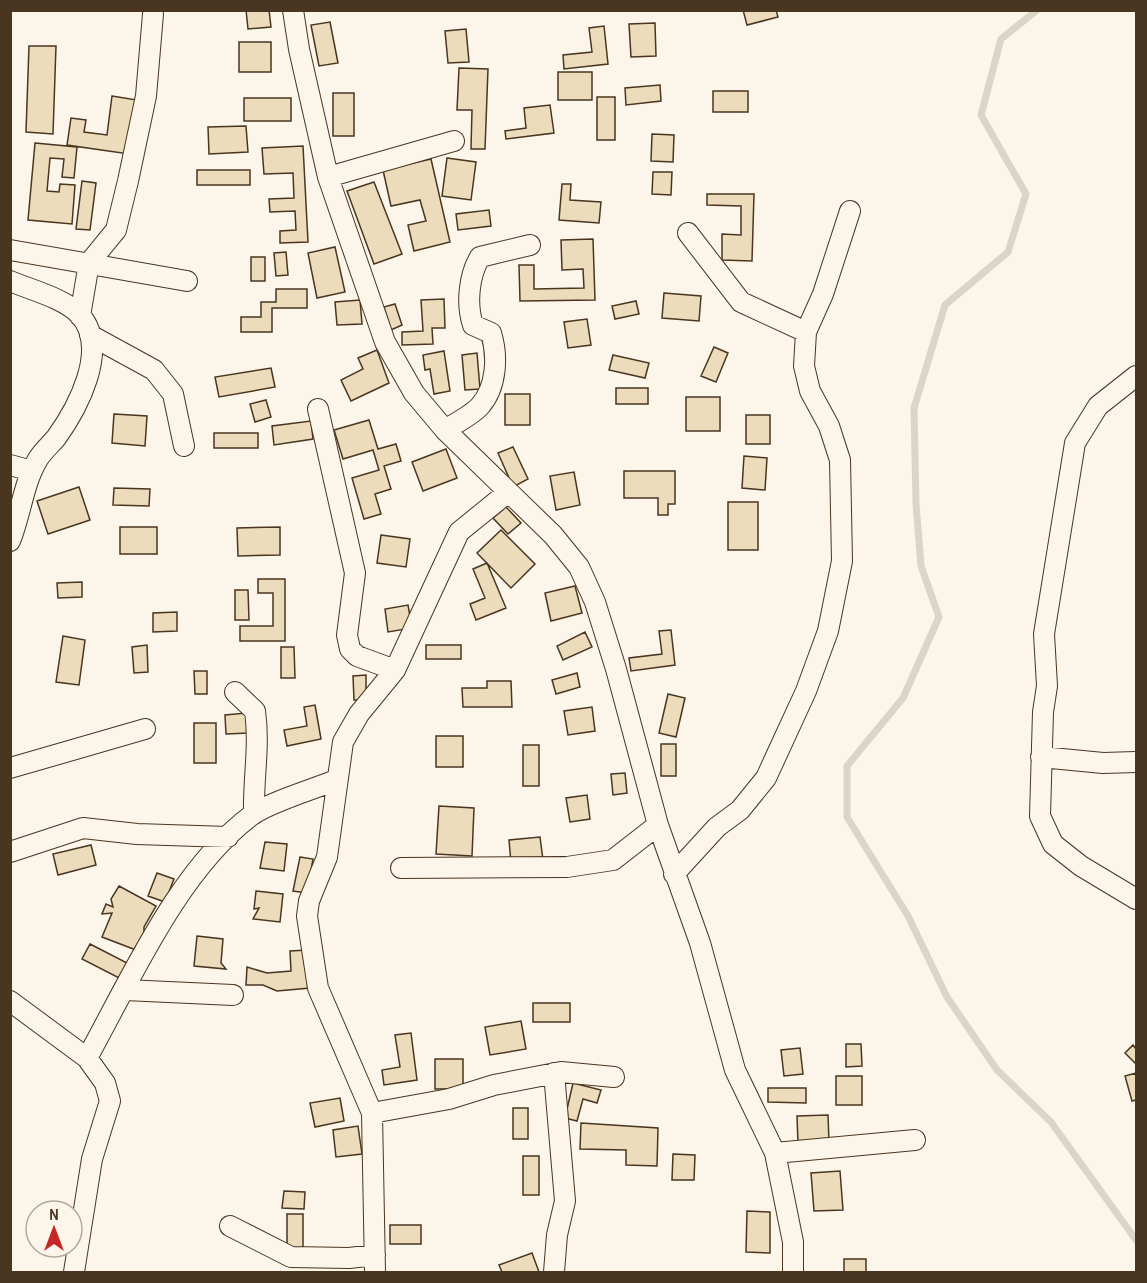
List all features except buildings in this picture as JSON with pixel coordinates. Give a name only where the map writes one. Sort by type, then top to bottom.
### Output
[{"type":"street","points":[[293,10],[299,49],[328,177],[385,342],[414,393],[445,430],[507,493],[553,535],[579,567],[595,602],[616,669],[658,825],[700,943],[735,1070],[775,1153],[793,1242],[793,1272]]},
{"type":"street","points":[[80,316],[89,263],[116,230],[146,96],[153,14]]},
{"type":"street","points":[[328,177],[454,141]]},
{"type":"street","points":[[674,874],[717,827],[746,803],[766,778],[806,691],[828,631],[842,561],[840,460],[829,426],[810,391],[804,366],[806,332],[823,294],[850,212]]},
{"type":"street","points":[[688,233],[741,302],[806,332]]},
{"type":"street","points":[[445,430],[480,406],[491,388],[495,357],[494,344],[490,333],[473,325],[470,316],[472,270],[480,257],[530,245]]},
{"type":"street","points":[[10,250],[187,281]]},
{"type":"street","points":[[10,281],[66,305],[80,316],[90,335],[91,357],[77,404],[33,471],[10,541]]},
{"type":"street","points":[[90,335],[154,370],[173,394],[184,446]]},
{"type":"street","points":[[1137,376],[1098,406],[1075,443],[1044,633],[1047,686],[1041,757],[1040,816],[1053,844],[1081,866],[1137,899]]},
{"type":"street","points":[[318,409],[355,573],[347,635],[350,650],[357,656],[395,669]]},
{"type":"street","points":[[10,465],[33,471]]},
{"type":"street","points":[[231,1226],[291,1257],[349,1258],[375,1264],[372,1113],[318,988],[307,916],[309,901],[327,857],[343,741],[359,714],[395,669],[459,532],[507,493]]},
{"type":"street","points":[[235,692],[255,711],[258,760],[253,790],[254,814]]},
{"type":"street","points":[[10,768],[145,729]]},
{"type":"street","points":[[1041,757],[1103,763],[1137,762]]},
{"type":"street","points":[[87,1058],[170,908],[228,837],[254,814],[336,780]]},
{"type":"street","points":[[401,868],[567,867],[614,860],[658,825]]},
{"type":"street","points":[[10,852],[83,828],[137,834],[228,837]]},
{"type":"street","points":[[125,990],[233,995]]},
{"type":"street","points":[[10,1001],[87,1058],[105,1083],[110,1101],[92,1160],[74,1272]]},
{"type":"street","points":[[372,1113],[449,1099],[494,1085],[554,1073],[614,1077]]},
{"type":"street","points":[[554,1073],[565,1201],[557,1235],[554,1272]]},
{"type":"street","points":[[775,1153],[915,1140]]},
{"type":"waterway","points":[[1037,10],[1001,39],[981,115],[1026,194],[1008,252],[945,305],[914,408],[916,504],[921,566],[939,617],[903,698],[847,766],[847,817],[908,916],[947,997],[997,1070],[1051,1122],[1136,1240]]}]
